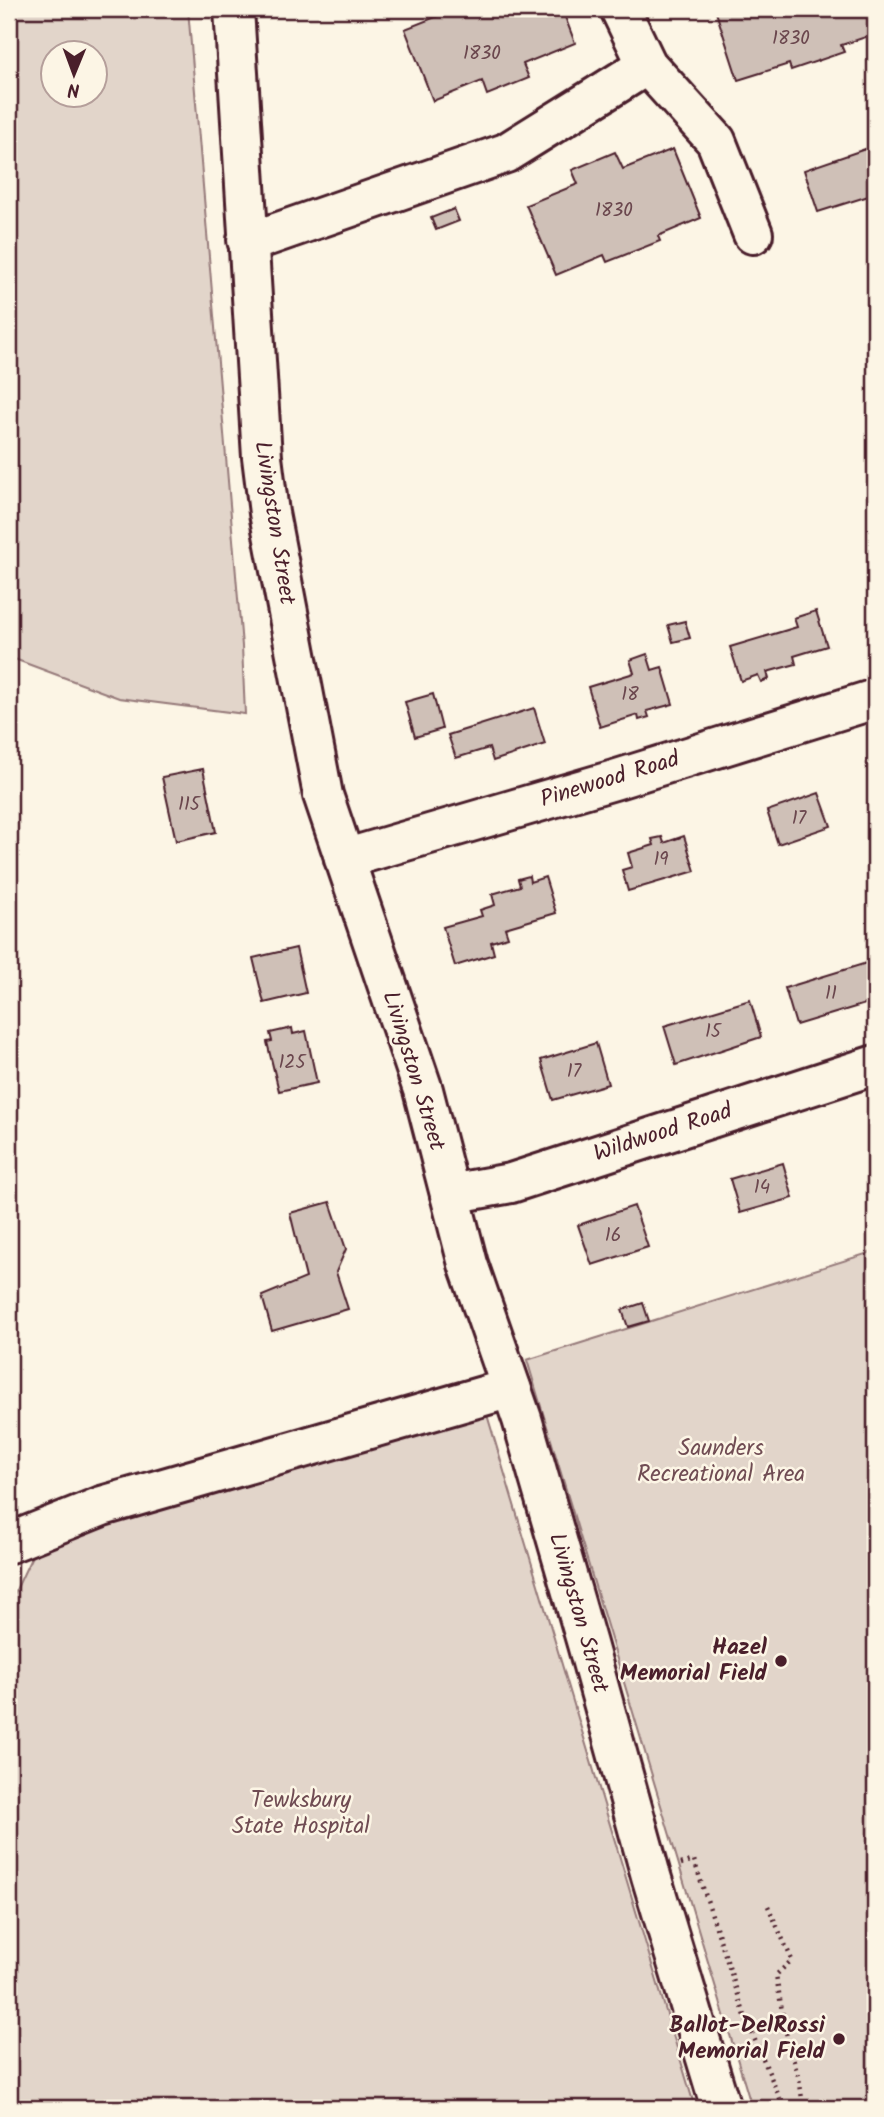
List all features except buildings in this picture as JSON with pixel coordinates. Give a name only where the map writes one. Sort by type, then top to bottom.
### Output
[{"type":"street","name":"Livingston Street","points":[[234,9],[247,240],[268,513],[323,795],[423,1090],[468,1264],[511,1388],[587,1644],[650,1873],[721,2108]]},
{"type":"street","points":[[620,9],[647,65],[716,141],[753,234]]},
{"type":"street","points":[[247,240],[256,240],[506,153],[647,65]]},
{"type":"street","name":"Pinewood Road","points":[[344,859],[614,780],[875,699]]},
{"type":"street","name":"Wildwood Road","points":[[450,1194],[511,1183],[875,1065]]},
{"type":"street","points":[[9,1543],[102,1506],[511,1388]]},
{"type":"path","points":[[650,1873],[694,1860],[746,2019],[784,2108]]},
{"type":"path","points":[[768,1906],[792,1960],[776,1975],[803,2108]]},
{"type":"green space","points":[[9,9],[188,9],[242,646],[245,714],[119,698],[9,657]]},
{"type":"green space","name":"Saunders Recreational Area","points":[[875,1251],[875,2108],[752,2108],[527,1360]]},
{"type":"green space","name":"Tewksbury State Hospital","points":[[485,1408],[695,2108],[9,2108],[9,1605],[38,1543]]},
{"type":"place","name":"Hazel Memorial Field","points":[[781,1661]]},
{"type":"place","name":"Ballot-DelRossi Memorial Field","points":[[839,2039]]}]
